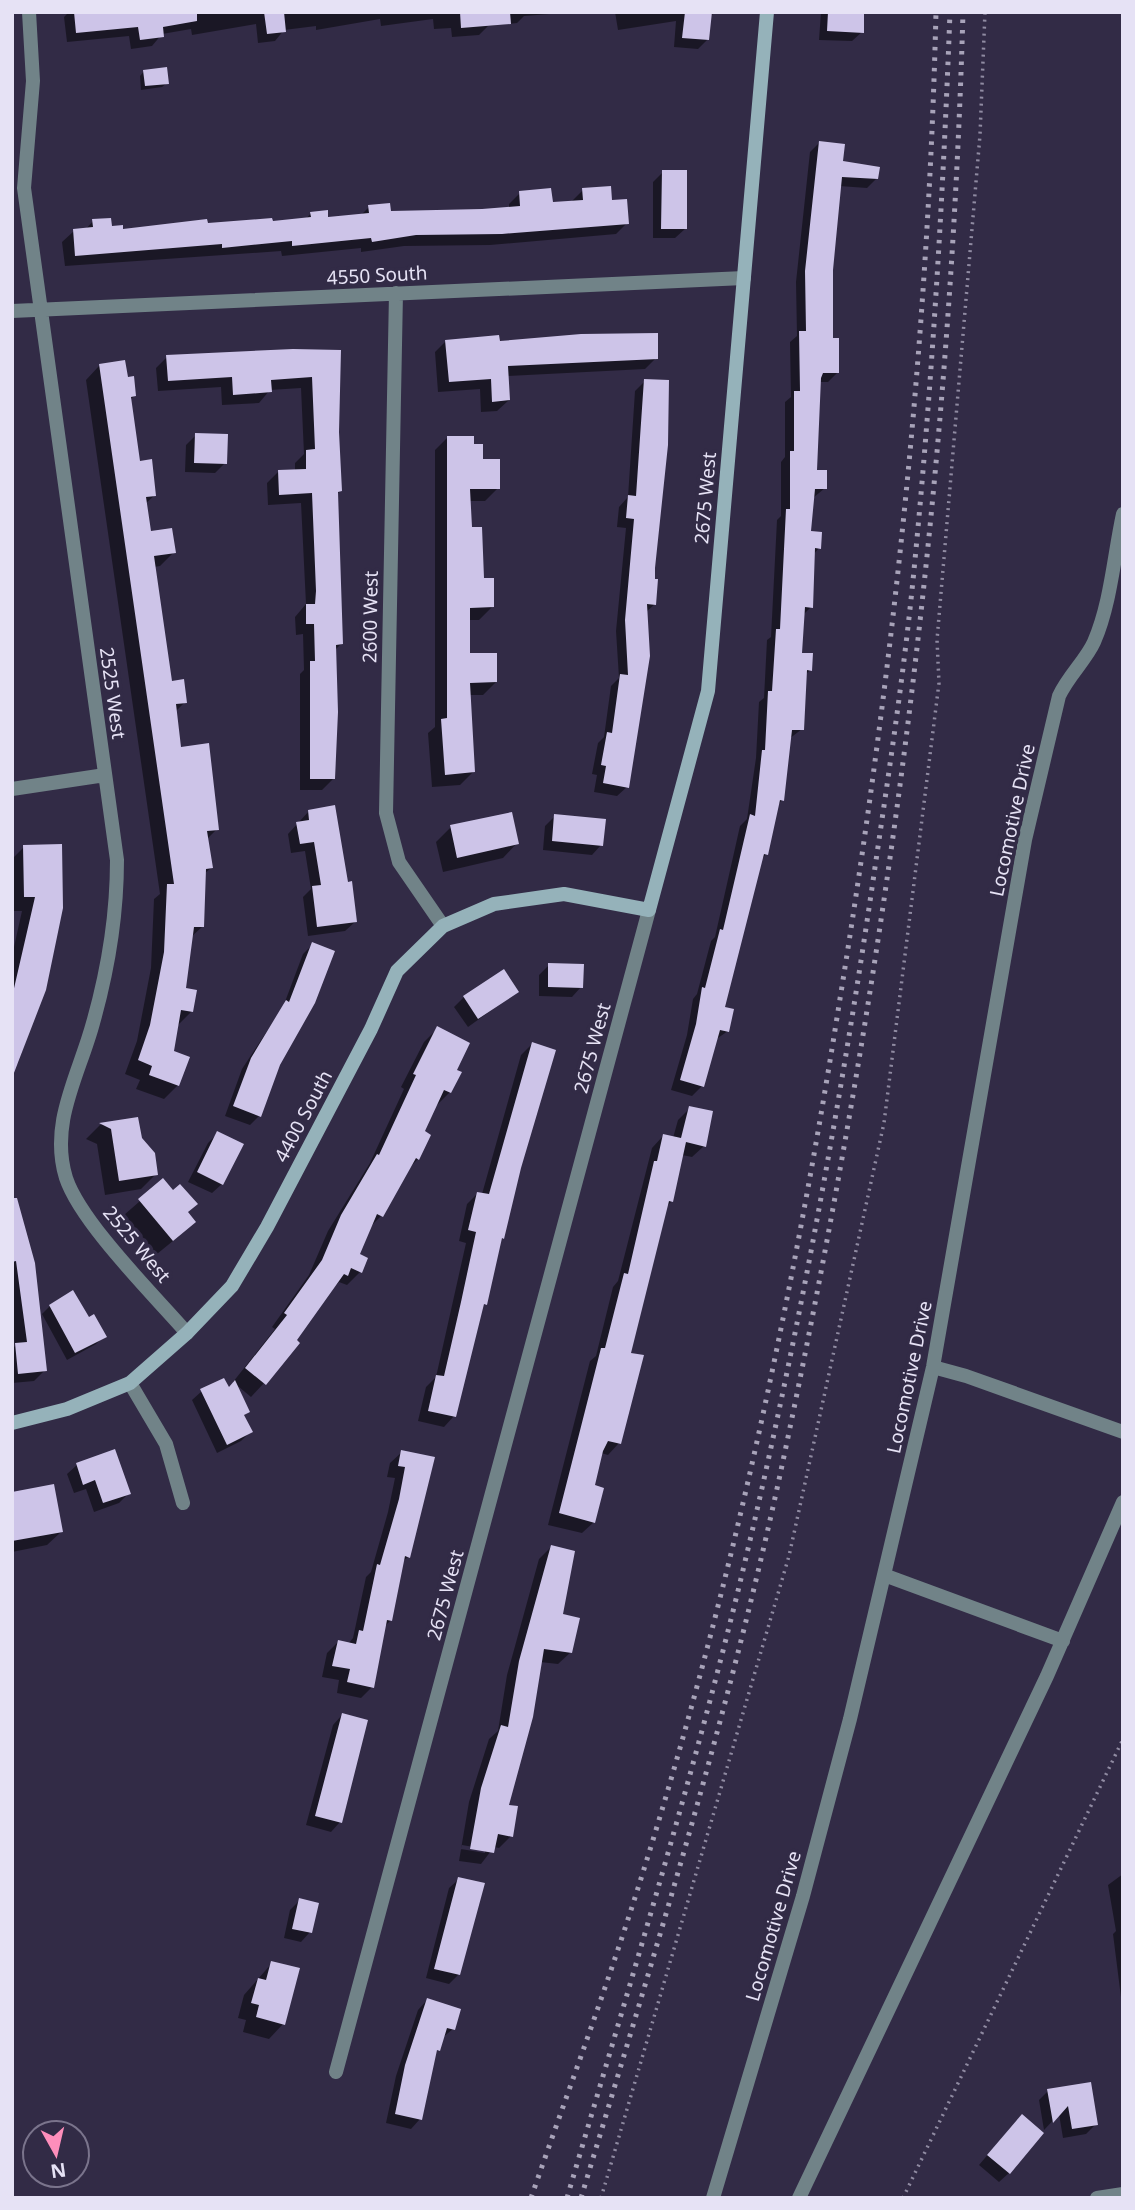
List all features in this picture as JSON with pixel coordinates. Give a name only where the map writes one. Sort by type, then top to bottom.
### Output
[{"type":"street","name":"2525 West","points":[[29,12],[33,81],[23,188],[117,860],[117,909],[93,1025],[70,1085],[60,1134],[61,1145],[66,1178],[93,1225],[187,1333]]},
{"type":"street","name":"2675 West","points":[[337,2073],[708,691],[767,12]]},
{"type":"street","name":"4550 South","points":[[12,311],[744,278]]},
{"type":"street","name":"2600 West","points":[[396,293],[386,813],[399,862],[443,926]]},
{"type":"street","name":"Locomotive Drive","points":[[712,2198],[803,1896],[850,1719],[933,1367],[1025,840],[1059,696],[1067,678],[1096,636],[1123,514]]},
{"type":"street","points":[[12,789],[105,775]]},
{"type":"street","name":"4400 South","points":[[12,1423],[67,1409],[130,1383],[187,1333],[232,1286],[267,1227],[371,1029],[397,971],[443,926],[494,904],[564,894],[649,910]]},
{"type":"street","points":[[933,1367],[1123,1432]]},
{"type":"street","points":[[130,1383],[166,1444],[183,1503]]},
{"type":"street","points":[[799,2198],[1063,1641],[1123,1502]]},
{"type":"street","points":[[884,1575],[1063,1641]]},
{"type":"street","points":[[1097,2198],[1123,2193]]},
{"type":"path","points":[[601,2198],[789,1556],[884,1123],[939,683],[937,640],[980,135],[985,12]]},
{"type":"path","points":[[903,2198],[1123,1739]]},
{"type":"building","points":[[74,12],[197,12],[197,21],[163,27],[164,37],[140,40],[138,27],[76,33]]},
{"type":"building","points":[[264,12],[284,12],[286,32],[267,34]]},
{"type":"building","points":[[460,12],[510,12],[511,24],[461,28]]},
{"type":"building","points":[[685,12],[712,12],[709,40],[682,38]]},
{"type":"building","points":[[828,12],[864,12],[864,33],[827,31]]},
{"type":"building","points":[[167,67],[169,84],[145,86],[143,70]]},
{"type":"building","points":[[819,141],[845,144],[843,161],[880,167],[878,179],[842,177],[833,270],[833,338],[839,338],[839,373],[823,373],[821,378],[817,470],[827,470],[827,489],[815,489],[811,531],[822,532],[821,549],[815,548],[813,608],[805,607],[802,653],[813,653],[812,671],[807,670],[804,730],[792,730],[784,801],[780,800],[768,855],[764,854],[725,1007],[734,1009],[729,1032],[720,1030],[704,1087],[680,1080],[696,1024],[702,987],[705,988],[720,929],[723,930],[750,814],[755,816],[762,750],[765,750],[768,691],[772,691],[776,629],[780,629],[786,509],[790,509],[790,451],[794,451],[794,391],[800,391],[799,331],[806,331],[805,271]]},
{"type":"building","points":[[662,170],[687,170],[687,229],[661,229]]},
{"type":"building","points":[[611,186],[612,200],[627,199],[629,224],[502,234],[416,235],[372,242],[371,238],[292,246],[292,241],[222,248],[222,244],[75,256],[73,229],[93,227],[92,219],[111,218],[112,226],[123,225],[123,229],[207,219],[208,223],[272,218],[273,221],[311,217],[310,212],[328,210],[328,217],[369,213],[368,205],[390,203],[391,211],[482,209],[520,206],[519,191],[551,188],[553,202],[583,200],[582,188]]},
{"type":"building","points":[[658,333],[658,359],[508,366],[510,400],[492,402],[491,379],[449,382],[445,340],[499,335],[500,341],[581,334]]},
{"type":"building","points":[[293,349],[341,350],[339,432],[342,491],[338,492],[343,644],[336,645],[338,712],[335,779],[310,779],[310,661],[315,661],[314,624],[306,624],[306,604],[315,604],[316,591],[312,493],[279,495],[278,470],[306,469],[306,450],[315,449],[312,377],[271,380],[272,392],[233,395],[232,377],[168,381],[166,355]]},
{"type":"building","points":[[125,360],[128,377],[134,376],[136,396],[131,397],[140,461],[152,459],[156,496],[146,497],[151,531],[172,528],[176,553],[154,556],[172,681],[184,679],[187,703],[176,704],[181,747],[209,743],[219,830],[207,831],[213,868],[206,869],[204,927],[194,927],[186,988],[197,990],[193,1012],[181,1010],[174,1051],[190,1057],[179,1086],[149,1075],[152,1066],[138,1060],[150,1025],[164,952],[167,884],[174,884],[99,364]]},
{"type":"building","points":[[644,379],[669,380],[668,445],[655,568],[655,579],[658,579],[656,605],[647,604],[650,656],[629,788],[603,783],[606,766],[601,765],[607,732],[612,733],[620,674],[628,675],[625,620],[634,519],[626,518],[628,495],[636,496]]},
{"type":"building","points":[[195,433],[228,434],[227,464],[194,463]]},
{"type":"building","points":[[447,436],[474,436],[474,444],[483,444],[483,459],[500,459],[500,489],[470,489],[472,527],[482,527],[484,578],[494,578],[494,607],[470,608],[470,653],[497,653],[497,682],[470,683],[475,772],[445,775],[441,719],[447,718]]},
{"type":"building","points":[[335,805],[348,882],[352,881],[357,922],[317,927],[312,886],[321,885],[314,842],[300,844],[296,822],[309,820],[308,810]]},
{"type":"building","points":[[512,812],[519,844],[457,858],[450,825]]},
{"type":"building","points":[[554,814],[606,819],[603,846],[552,841]]},
{"type":"building","points":[[62,844],[63,908],[46,990],[12,1078],[12,997],[35,897],[24,897],[23,845]]},
{"type":"building","points":[[312,942],[335,951],[315,1003],[280,1065],[261,1117],[233,1106],[251,1058],[286,1000],[289,1002]]},
{"type":"building","points":[[548,963],[584,964],[583,988],[548,987]]},
{"type":"building","points":[[504,969],[519,992],[478,1019],[463,996]]},
{"type":"building","points":[[437,1026],[470,1043],[457,1070],[462,1072],[451,1093],[444,1090],[425,1131],[431,1135],[419,1160],[416,1158],[383,1217],[377,1214],[360,1254],[368,1258],[362,1273],[351,1268],[348,1276],[344,1274],[297,1340],[300,1343],[266,1385],[245,1368],[287,1315],[284,1313],[322,1260],[341,1215],[377,1154],[379,1155],[416,1075],[413,1074]]},
{"type":"building","points":[[532,1042],[556,1050],[521,1168],[456,1417],[428,1411],[436,1375],[444,1376],[461,1302],[476,1232],[468,1230],[477,1192],[489,1194]]},
{"type":"building","points":[[689,1106],[713,1111],[706,1147],[686,1142],[673,1202],[669,1201],[631,1353],[644,1355],[621,1444],[608,1441],[603,1451],[595,1485],[604,1488],[595,1523],[559,1513],[601,1348],[605,1348],[624,1273],[628,1274],[654,1161],[657,1161],[663,1134],[681,1138]]},
{"type":"building","points":[[138,1117],[142,1138],[155,1153],[158,1175],[119,1181],[111,1129],[99,1123]]},
{"type":"building","points":[[217,1131],[244,1144],[223,1185],[197,1172]]},
{"type":"building","points":[[163,1178],[173,1190],[180,1184],[198,1204],[188,1212],[196,1222],[173,1241],[138,1199]]},
{"type":"building","points":[[12,1198],[17,1198],[35,1263],[47,1371],[18,1374],[15,1343],[27,1342],[16,1261],[12,1262]]},
{"type":"building","points":[[73,1290],[89,1317],[94,1314],[107,1337],[75,1353],[49,1305]]},
{"type":"building","points":[[224,1378],[229,1387],[235,1380],[250,1412],[244,1415],[253,1432],[227,1445],[200,1389]]},
{"type":"building","points":[[115,1449],[131,1494],[103,1503],[95,1480],[83,1485],[76,1463]]},
{"type":"building","points":[[401,1450],[435,1457],[410,1558],[405,1556],[392,1621],[387,1620],[374,1688],[347,1682],[350,1669],[332,1666],[338,1640],[356,1644],[359,1630],[363,1631],[377,1564],[380,1565],[399,1499],[405,1467],[398,1466]]},
{"type":"building","points":[[54,1484],[63,1532],[12,1541],[12,1492]]},
{"type":"building","points":[[551,1545],[575,1551],[563,1614],[580,1618],[572,1653],[544,1649],[533,1717],[509,1805],[518,1806],[513,1837],[498,1834],[494,1853],[470,1849],[481,1788],[501,1725],[508,1727],[519,1661]]},
{"type":"building","points":[[342,1713],[368,1720],[342,1823],[315,1816]]},
{"type":"building","points":[[458,1877],[485,1883],[460,1975],[434,1969]]},
{"type":"building","points":[[299,1898],[319,1903],[312,1933],[292,1929]]},
{"type":"building","points":[[271,1961],[300,1968],[285,2025],[256,2017],[259,2005],[251,2003],[258,1978],[266,1980]]},
{"type":"building","points":[[427,1998],[461,2009],[455,2030],[447,2028],[440,2051],[437,2050],[422,2120],[395,2114],[405,2065]]},
{"type":"building","points":[[1091,2082],[1098,2125],[1072,2129],[1068,2106],[1053,2123],[1047,2089]]},
{"type":"building","points":[[1022,2114],[1044,2133],[1010,2174],[987,2155]]},
{"type":"railway","points":[[531,2198],[617,1951],[676,1763],[732,1548],[802,1223],[858,882],[891,634],[916,386],[925,262],[936,12]]},
{"type":"railway","points":[[567,2198],[677,1822],[718,1671],[758,1507],[830,1150],[873,881],[910,609],[931,361],[950,12]]},
{"type":"railway","points":[[581,2198],[688,1839],[737,1658],[780,1475],[850,1112],[905,748],[926,565],[943,381],[963,12]]}]
